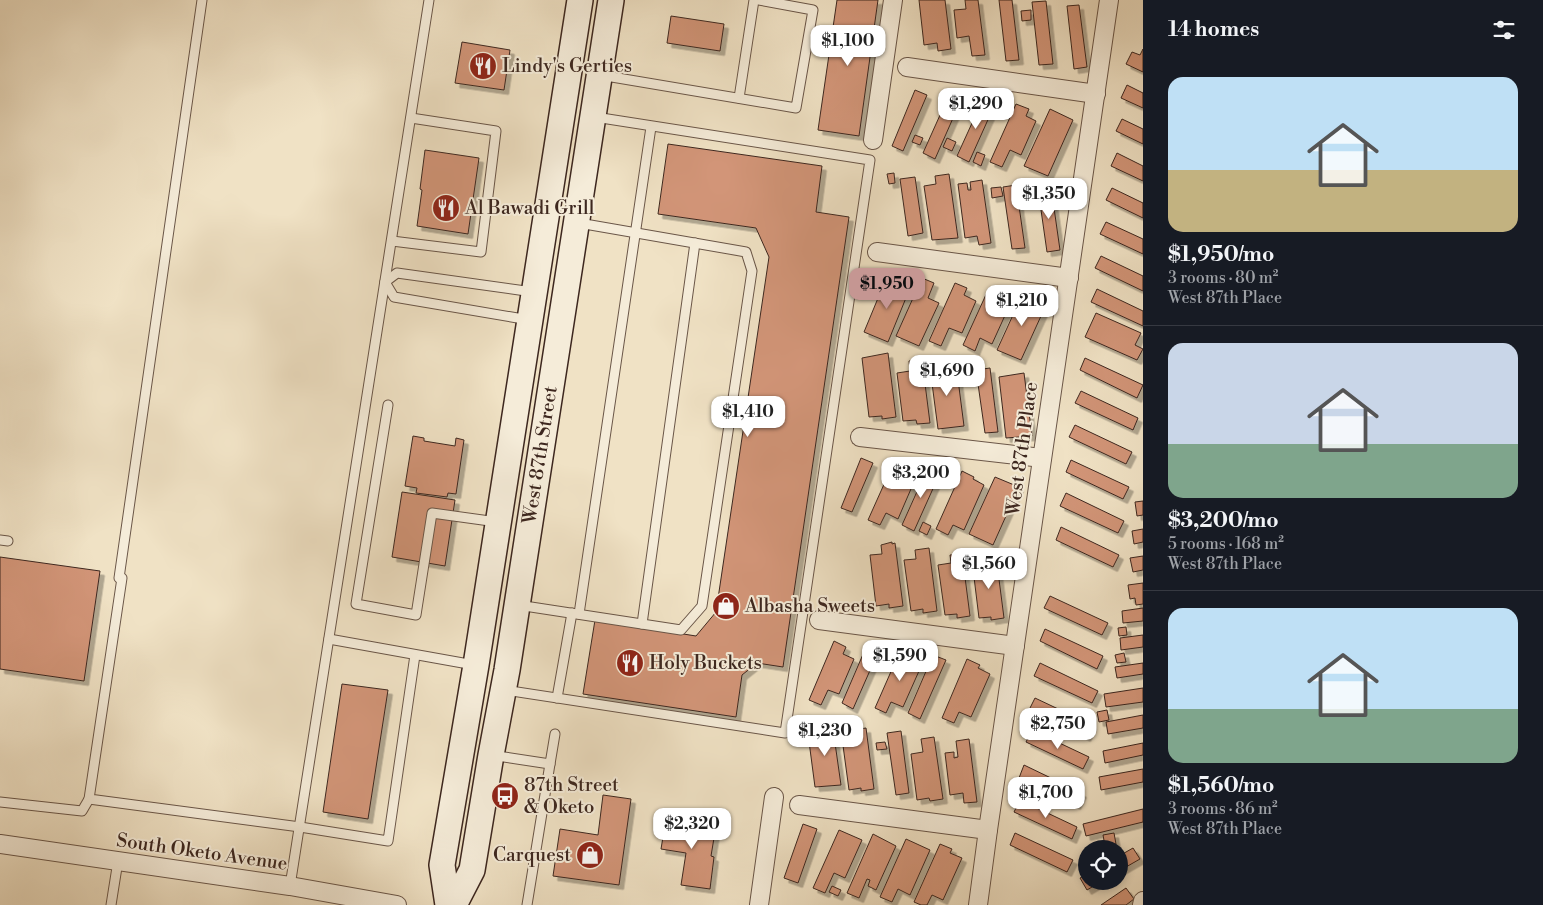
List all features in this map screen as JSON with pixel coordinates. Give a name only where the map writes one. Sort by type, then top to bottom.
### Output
[{"type":"main road","name":"West 87th Street","points":[[448,905],[442,865],[476,665],[580,0]]},
{"type":"main road","name":"West 87th Street","points":[[454,905],[472,870],[491,754],[504,690],[611,0]]},
{"type":"street","points":[[872,140],[893,0]]},
{"type":"street","name":"West 87th Place","points":[[978,905],[1109,0]]},
{"type":"street","points":[[907,67],[1096,94]]},
{"type":"street","points":[[877,252],[1069,278]]},
{"type":"street","points":[[860,437],[1042,458]]},
{"type":"street","points":[[819,620],[1015,646]]},
{"type":"street","points":[[759,905],[774,797]]},
{"type":"street","points":[[799,805],[988,830]]},
{"type":"street","name":"South Oketo Avenue","points":[[0,844],[290,886],[361,902],[397,905]]},
{"type":"street","points":[[1142,905],[1143,901]]},
{"type":"lane","points":[[0,802],[82,812],[89,799],[202,0]]},
{"type":"lane","points":[[290,886],[429,0]]},
{"type":"lane","points":[[739,98],[754,0]]},
{"type":"lane","points":[[600,75],[796,108],[813,10],[759,0]]},
{"type":"lane","points":[[504,690],[786,733],[870,160],[593,117]]},
{"type":"lane","points":[[392,240],[481,252],[496,131],[411,118]]},
{"type":"lane","points":[[557,698],[575,614],[636,233],[651,126]]},
{"type":"lane","points":[[517,604],[681,630],[702,606],[752,271],[746,252],[576,223]]},
{"type":"lane","points":[[642,624],[695,243]]},
{"type":"lane","points":[[385,282],[397,273],[534,292]]},
{"type":"lane","points":[[385,282],[394,297],[529,320]]},
{"type":"lane","points":[[388,405],[356,604],[416,615],[432,513],[498,522]]},
{"type":"lane","points":[[329,639],[476,665]]},
{"type":"lane","points":[[89,799],[300,827],[388,841],[415,655]]},
{"type":"lane","points":[[527,905],[555,734]]},
{"type":"lane","points":[[491,754],[550,764]]},
{"type":"lane","points":[[111,905],[118,861]]},
{"type":"building","points":[[837,0],[878,0],[859,136],[818,130]]},
{"type":"building","points":[[919,0],[945,0],[951,49],[938,51],[937,43],[924,45]]},
{"type":"building","points":[[965,0],[978,0],[985,55],[972,56],[969,36],[957,38],[954,10],[966,9]]},
{"type":"building","points":[[999,0],[1012,0],[1019,60],[1006,61]]},
{"type":"building","points":[[1046,1],[1053,64],[1039,65],[1032,2]]},
{"type":"building","points":[[1079,5],[1087,67],[1074,69],[1067,6]]},
{"type":"building","points":[[1031,10],[1031,20],[1022,21],[1021,11]]},
{"type":"building","points":[[671,16],[724,24],[720,51],[667,43]]},
{"type":"building","name":"Lindy's Gerties","points":[[462,42],[510,50],[504,90],[455,83]]},
{"type":"building","points":[[1143,49],[1143,72],[1126,64],[1132,52],[1140,55]]},
{"type":"building","points":[[1127,85],[1143,93],[1143,108],[1121,98]]},
{"type":"building","points":[[915,90],[927,95],[903,151],[892,146]]},
{"type":"building","points":[[949,95],[961,100],[935,159],[923,153]]},
{"type":"building","points":[[983,99],[995,104],[969,162],[957,156]]},
{"type":"building","points":[[1016,104],[1029,109],[1026,116],[1036,121],[1021,155],[1010,150],[1002,167],[990,162]]},
{"type":"building","points":[[1050,109],[1073,120],[1048,176],[1024,166]]},
{"type":"building","points":[[1122,119],[1143,129],[1143,144],[1116,131]]},
{"type":"building","points":[[915,135],[923,138],[920,145],[912,142]]},
{"type":"building","points":[[947,138],[956,142],[952,151],[943,147]]},
{"type":"building","points":[[668,144],[822,166],[816,212],[849,217],[783,667],[757,663],[742,675],[736,717],[583,694],[595,620],[696,636],[716,612],[769,257],[756,228],[658,214]]},
{"type":"building","name":"Al Bawadi Grill","points":[[425,150],[479,158],[468,234],[417,226]]},
{"type":"building","points":[[977,152],[985,155],[981,166],[973,162]]},
{"type":"building","points":[[1117,153],[1143,166],[1143,181],[1111,166]]},
{"type":"building","points":[[894,173],[895,183],[889,184],[887,174]]},
{"type":"building","points":[[949,174],[958,238],[932,240],[924,186],[936,184],[935,176]]},
{"type":"building","points":[[915,177],[923,233],[908,236],[900,179]]},
{"type":"building","points":[[982,180],[991,243],[979,245],[977,236],[965,238],[958,184],[967,183],[968,190],[971,190],[970,182]]},
{"type":"building","points":[[1016,185],[1025,248],[1012,249],[1003,187]]},
{"type":"building","points":[[1001,187],[1003,196],[992,198],[991,188]]},
{"type":"building","points":[[1051,187],[1060,250],[1047,252],[1038,189]]},
{"type":"building","points":[[1112,188],[1143,203],[1143,218],[1106,200]]},
{"type":"building","points":[[1106,222],[1143,239],[1143,254],[1100,234]]},
{"type":"building","points":[[1101,256],[1143,276],[1143,291],[1095,268]]},
{"type":"building","points":[[888,274],[901,279],[897,288],[908,293],[888,342],[864,332]]},
{"type":"building","points":[[922,278],[934,283],[928,298],[939,303],[919,346],[896,336]]},
{"type":"building","points":[[955,283],[967,288],[964,295],[976,301],[962,333],[949,328],[941,346],[929,341]]},
{"type":"building","points":[[989,288],[1001,293],[995,305],[1007,311],[992,344],[980,338],[975,351],[963,345]]},
{"type":"building","points":[[1097,289],[1143,311],[1143,326],[1091,302]]},
{"type":"building","points":[[1023,293],[1046,305],[1021,360],[997,350]]},
{"type":"building","points":[[1096,313],[1141,333],[1135,345],[1143,349],[1137,360],[1085,337]]},
{"type":"building","points":[[888,353],[896,417],[882,419],[882,416],[869,417],[862,358]]},
{"type":"building","points":[[1085,358],[1143,385],[1137,398],[1080,370]]},
{"type":"building","points":[[922,360],[930,423],[917,424],[916,420],[903,421],[897,373],[910,371],[909,361]]},
{"type":"building","points":[[956,364],[964,426],[938,429],[930,368]]},
{"type":"building","points":[[990,368],[998,432],[985,433],[976,370]]},
{"type":"building","points":[[1024,373],[1032,436],[1006,438],[999,377]]},
{"type":"building","points":[[1081,391],[1138,418],[1133,430],[1075,403]]},
{"type":"building","points":[[1075,425],[1132,452],[1126,464],[1069,437]]},
{"type":"building","points":[[413,436],[424,438],[424,441],[455,446],[456,438],[464,440],[456,494],[448,493],[447,497],[416,493],[417,488],[405,486]]},
{"type":"building","points":[[861,458],[873,463],[852,512],[841,508]]},
{"type":"building","points":[[1071,460],[1129,487],[1123,499],[1066,472]]},
{"type":"building","points":[[894,462],[906,468],[905,470],[917,475],[898,519],[886,513],[880,525],[868,520]]},
{"type":"building","points":[[928,467],[940,473],[914,531],[902,525]]},
{"type":"building","points":[[962,471],[984,485],[964,530],[953,525],[948,535],[936,529]]},
{"type":"building","points":[[995,477],[1019,487],[993,545],[969,534]]},
{"type":"building","points":[[402,492],[455,500],[445,566],[392,557]]},
{"type":"building","points":[[1066,493],[1124,521],[1118,533],[1060,506]]},
{"type":"building","points":[[1143,501],[1143,515],[1137,516],[1135,502]]},
{"type":"building","points":[[923,522],[931,526],[927,535],[919,531]]},
{"type":"building","points":[[1061,527],[1119,555],[1113,567],[1056,540]]},
{"type":"building","points":[[1143,529],[1143,542],[1134,544],[1132,531]]},
{"type":"building","points":[[892,542],[892,544],[895,543],[903,606],[889,608],[889,604],[876,606],[870,555],[882,554],[881,545]]},
{"type":"building","points":[[929,548],[937,611],[923,613],[923,609],[911,611],[904,560],[916,559],[915,550]]},
{"type":"building","points":[[962,554],[970,616],[957,618],[957,614],[945,615],[938,565],[951,563],[950,555]]},
{"type":"building","points":[[996,556],[1004,618],[991,620],[991,617],[979,618],[973,569],[984,567],[983,558]]},
{"type":"building","points":[[1143,556],[1143,570],[1133,572],[1130,558]]},
{"type":"building","points":[[0,557],[100,571],[84,681],[0,669]]},
{"type":"building","points":[[1143,583],[1143,604],[1136,605],[1135,598],[1130,599],[1128,585]]},
{"type":"building","points":[[1050,596],[1108,623],[1102,635],[1044,608]]},
{"type":"building","points":[[1143,608],[1143,621],[1123,623],[1122,611]]},
{"type":"building","points":[[1126,627],[1127,635],[1119,636],[1118,628]]},
{"type":"building","points":[[1045,629],[1103,656],[1097,669],[1040,641]]},
{"type":"building","points":[[1143,635],[1143,647],[1121,650],[1120,638]]},
{"type":"building","points":[[834,641],[846,647],[843,654],[854,659],[839,694],[828,690],[821,705],[809,700]]},
{"type":"building","points":[[867,645],[879,650],[853,709],[842,703]]},
{"type":"building","points":[[900,651],[923,662],[903,707],[891,702],[886,713],[875,708]]},
{"type":"building","points":[[1124,653],[1126,662],[1117,663],[1115,655]]},
{"type":"building","points":[[933,655],[946,660],[920,719],[908,713]]},
{"type":"building","points":[[967,659],[980,665],[978,668],[990,674],[971,717],[959,712],[954,723],[942,718]]},
{"type":"building","points":[[1040,663],[1098,691],[1092,703],[1034,676]]},
{"type":"building","points":[[1143,663],[1143,674],[1117,678],[1115,667]]},
{"type":"building","points":[[342,684],[388,690],[368,819],[323,812]]},
{"type":"building","points":[[1143,688],[1143,702],[1106,707],[1104,694]]},
{"type":"building","points":[[1035,698],[1092,725],[1086,737],[1029,710]]},
{"type":"building","points":[[1107,710],[1109,720],[1099,722],[1097,712]]},
{"type":"building","points":[[1143,715],[1143,728],[1108,734],[1106,722]]},
{"type":"building","points":[[832,722],[841,785],[815,787],[808,734],[817,733],[818,740],[822,740],[820,724]]},
{"type":"building","points":[[866,728],[874,789],[861,791],[861,788],[849,790],[842,738],[850,737],[850,743],[855,742],[853,730]]},
{"type":"building","points":[[1032,730],[1089,757],[1083,769],[1026,742]]},
{"type":"building","points":[[901,731],[909,793],[896,795],[887,733]]},
{"type":"building","points":[[934,737],[943,799],[930,801],[929,798],[917,800],[911,754],[923,752],[921,739]]},
{"type":"building","points":[[969,739],[977,802],[964,803],[963,793],[950,795],[945,753],[954,752],[954,758],[958,757],[956,741]]},
{"type":"building","points":[[885,742],[887,749],[877,750],[876,743]]},
{"type":"building","points":[[1143,743],[1143,755],[1105,763],[1103,751]]},
{"type":"building","points":[[1024,765],[1082,793],[1076,805],[1019,778]]},
{"type":"building","points":[[1143,769],[1143,782],[1101,790],[1099,777]]},
{"type":"building","name":"Carquest","points":[[603,795],[631,799],[619,885],[553,876],[560,829],[598,835]]},
{"type":"building","points":[[1020,800],[1077,827],[1072,839],[1014,812]]},
{"type":"building","points":[[1143,809],[1143,822],[1086,836],[1083,824]]},
{"type":"building","points":[[666,819],[716,826],[711,856],[714,857],[710,889],[681,885],[686,853],[661,849]]},
{"type":"building","points":[[803,824],[817,829],[798,883],[784,878]]},
{"type":"building","points":[[839,830],[862,840],[845,878],[834,873],[825,893],[813,888]]},
{"type":"building","points":[[1015,833],[1073,860],[1067,872],[1010,845]]},
{"type":"building","points":[[1114,833],[1115,840],[1104,840],[1103,835]]},
{"type":"building","points":[[873,834],[896,846],[876,890],[868,886],[870,880],[867,879],[859,898],[847,893]]},
{"type":"building","points":[[906,839],[930,850],[910,895],[898,889],[892,902],[880,897]]},
{"type":"building","points":[[940,844],[952,849],[950,853],[962,858],[943,900],[932,895],[927,905],[921,905],[914,902]]},
{"type":"building","points":[[1133,848],[1140,859],[1128,866],[1128,851]]},
{"type":"building","points":[[832,886],[841,890],[838,896],[829,892]]},
{"type":"building","points":[[1123,890],[1127,890],[1134,899],[1126,905],[1101,905]]},
{"type":"place","name":"Lindy's Gerties","points":[[483,66]]},
{"type":"place","name":"Al Bawadi Grill","points":[[446,208]]},
{"type":"place","name":"Albasha Sweets","points":[[726,606]]},
{"type":"place","name":"Holy Buckets","points":[[630,663]]},
{"type":"place","name":"87th Street & Oketo","points":[[505,796]]},
{"type":"place","name":"Carquest","points":[[590,855]]}]
